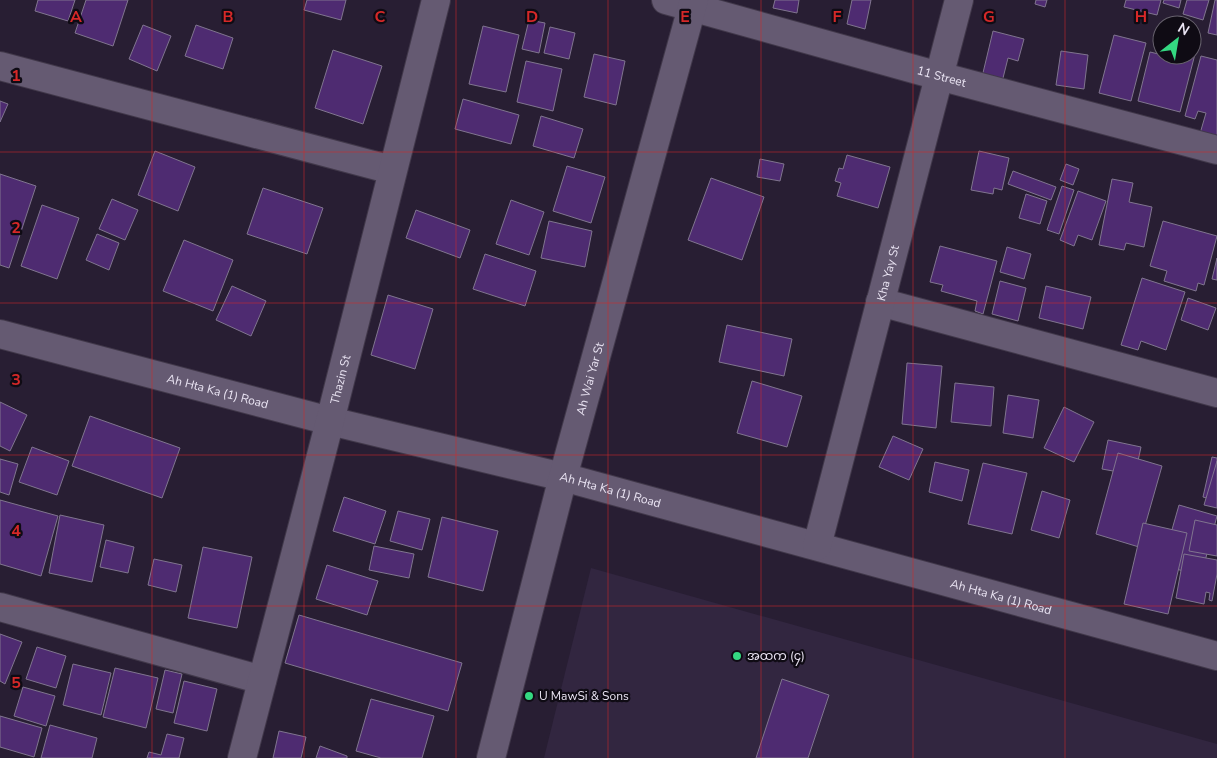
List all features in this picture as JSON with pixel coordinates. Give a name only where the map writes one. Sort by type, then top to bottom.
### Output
[{"type":"street","name":"Thazin St","points":[[242,758],[330,422],[436,0]]},
{"type":"street","name":"11 Street","points":[[666,0],[693,3],[939,76],[1217,150]]},
{"type":"street","name":"Kha Yay St","points":[[817,546],[959,0]]},
{"type":"street","name":"Ah Wai Yar St","points":[[491,758],[563,477],[693,3]]},
{"type":"street","points":[[0,66],[392,170]]},
{"type":"street","points":[[880,302],[1217,393]]},
{"type":"street","name":"Ah Hta Ka (1) Road","points":[[0,334],[330,422],[563,477],[1217,656]]},
{"type":"street","points":[[0,607],[262,680]]},
{"type":"shaded area","name":"အထက (၄)","points":[[591,568],[1217,744],[1217,758],[544,758]]},
{"type":"building","points":[[38,0],[75,0],[68,21],[35,11]]},
{"type":"building","points":[[86,0],[128,0],[113,46],[75,33]]},
{"type":"building","points":[[307,0],[346,0],[341,20],[304,10]]},
{"type":"building","points":[[775,0],[799,0],[797,13],[773,8]]},
{"type":"building","points":[[852,0],[871,0],[865,29],[847,24]]},
{"type":"building","points":[[1036,0],[1047,0],[1045,7],[1035,4]]},
{"type":"building","points":[[1126,0],[1161,0],[1157,15],[1124,7]]},
{"type":"building","points":[[1164,0],[1181,0],[1179,8],[1163,3]]},
{"type":"building","points":[[1187,0],[1209,0],[1203,20],[1202,15],[1183,14]]},
{"type":"building","points":[[1215,0],[1217,0],[1217,35],[1208,33]]},
{"type":"building","points":[[529,20],[545,23],[539,53],[522,49]]},
{"type":"building","points":[[143,25],[171,36],[157,71],[129,59]]},
{"type":"building","points":[[196,25],[233,38],[223,69],[185,56]]},
{"type":"building","points":[[483,26],[519,35],[506,92],[469,84]]},
{"type":"building","points":[[550,27],[575,33],[569,59],[544,53]]},
{"type":"building","points":[[993,31],[1024,39],[1018,61],[1008,58],[1002,82],[982,77]]},
{"type":"building","points":[[1114,35],[1146,43],[1131,101],[1099,93]]},
{"type":"building","points":[[333,50],[382,66],[363,124],[315,108]]},
{"type":"building","points":[[1061,51],[1088,55],[1084,89],[1056,85]]},
{"type":"building","points":[[1150,52],[1152,52],[1152,65],[1192,65],[1180,112],[1138,101]]},
{"type":"building","points":[[594,54],[625,61],[616,105],[584,97]]},
{"type":"building","points":[[1202,56],[1217,60],[1217,142],[1199,137],[1206,113],[1198,111],[1195,119],[1185,116],[1199,65],[1202,65]]},
{"type":"building","points":[[526,61],[562,69],[553,111],[517,102]]},
{"type":"building","points":[[463,99],[519,115],[511,144],[455,129]]},
{"type":"building","points":[[0,101],[8,104],[0,122]]},
{"type":"building","points":[[541,116],[583,129],[574,158],[533,146]]},
{"type":"building","points":[[155,151],[195,167],[178,211],[138,195]]},
{"type":"building","points":[[979,151],[1009,158],[1002,190],[994,188],[993,194],[971,190]]},
{"type":"building","points":[[847,155],[890,167],[878,208],[837,196],[841,183],[835,181],[839,168],[843,169]]},
{"type":"building","points":[[760,159],[784,164],[780,181],[757,177]]},
{"type":"building","points":[[1066,164],[1079,169],[1073,185],[1060,180]]},
{"type":"building","points":[[567,166],[605,177],[591,223],[553,211]]},
{"type":"building","points":[[1013,171],[1056,187],[1051,200],[1008,184]]},
{"type":"building","points":[[0,174],[36,186],[9,268],[0,265]]},
{"type":"building","points":[[711,178],[764,197],[742,260],[688,240]]},
{"type":"building","points":[[1112,179],[1133,183],[1129,202],[1152,207],[1144,247],[1126,243],[1124,250],[1099,245]]},
{"type":"building","points":[[1062,186],[1074,190],[1059,234],[1047,230]]},
{"type":"building","points":[[263,188],[323,208],[307,254],[247,234]]},
{"type":"building","points":[[1078,191],[1106,201],[1092,240],[1078,235],[1074,246],[1060,240]]},
{"type":"building","points":[[1026,194],[1047,201],[1040,224],[1019,218]]},
{"type":"building","points":[[112,199],[138,210],[125,240],[99,229]]},
{"type":"building","points":[[511,200],[544,212],[529,255],[496,244]]},
{"type":"building","points":[[42,205],[79,218],[57,279],[21,266]]},
{"type":"building","points":[[416,210],[470,230],[460,258],[406,238]]},
{"type":"building","points":[[549,221],[592,231],[585,267],[541,258]]},
{"type":"building","points":[[1163,221],[1217,236],[1204,285],[1198,283],[1196,291],[1164,281],[1167,271],[1150,266]]},
{"type":"building","points":[[97,234],[119,243],[109,270],[86,260]]},
{"type":"building","points":[[184,240],[233,260],[213,311],[163,291]]},
{"type":"building","points":[[940,246],[997,261],[983,314],[975,311],[977,301],[941,291],[943,285],[930,282]]},
{"type":"building","points":[[1007,247],[1031,254],[1024,279],[1000,272]]},
{"type":"building","points":[[485,254],[536,271],[525,306],[473,289]]},
{"type":"building","points":[[1217,258],[1217,280],[1212,279]]},
{"type":"building","points":[[1142,278],[1185,292],[1166,350],[1141,341],[1138,350],[1121,345]]},
{"type":"building","points":[[1000,281],[1026,288],[1018,321],[992,314]]},
{"type":"building","points":[[232,286],[266,301],[251,336],[216,320]]},
{"type":"building","points":[[1046,286],[1091,297],[1083,329],[1039,318]]},
{"type":"building","points":[[388,295],[433,309],[415,369],[371,355]]},
{"type":"building","points":[[1188,298],[1216,308],[1208,330],[1181,320]]},
{"type":"building","points":[[727,325],[792,339],[784,376],[719,362]]},
{"type":"building","points":[[907,363],[942,366],[936,428],[902,424]]},
{"type":"building","points":[[752,381],[802,396],[787,447],[737,433]]},
{"type":"building","points":[[955,383],[994,387],[991,426],[951,422]]},
{"type":"building","points":[[1008,395],[1039,400],[1033,438],[1003,433]]},
{"type":"building","points":[[0,402],[27,415],[10,451],[0,446]]},
{"type":"building","points":[[1064,407],[1094,422],[1074,462],[1044,448]]},
{"type":"building","points":[[90,416],[180,448],[162,498],[72,466]]},
{"type":"building","points":[[893,436],[923,449],[909,480],[879,467]]},
{"type":"building","points":[[1108,440],[1141,447],[1135,475],[1102,469]]},
{"type":"building","points":[[32,447],[69,461],[57,495],[19,482]]},
{"type":"building","points":[[1118,453],[1162,466],[1139,547],[1096,534]]},
{"type":"building","points":[[1212,457],[1217,458],[1217,501],[1203,497]]},
{"type":"building","points":[[0,459],[18,464],[9,495],[0,492]]},
{"type":"building","points":[[1217,461],[1217,508],[1204,505]]},
{"type":"building","points":[[935,462],[969,470],[962,501],[929,492]]},
{"type":"building","points":[[983,463],[1027,473],[1012,534],[968,524]]},
{"type":"building","points":[[1042,491],[1070,500],[1059,538],[1031,530]]},
{"type":"building","points":[[344,497],[386,511],[375,544],[333,531]]},
{"type":"building","points":[[0,500],[58,516],[41,576],[0,564]]},
{"type":"building","points":[[1179,505],[1217,516],[1201,576],[1162,565]]},
{"type":"building","points":[[398,511],[430,519],[422,550],[390,541]]},
{"type":"building","points":[[60,515],[104,525],[92,582],[49,573]]},
{"type":"building","points":[[442,517],[498,531],[483,591],[428,577]]},
{"type":"building","points":[[1195,520],[1217,525],[1217,556],[1189,551]]},
{"type":"building","points":[[1143,523],[1187,533],[1168,614],[1124,604]]},
{"type":"building","points":[[106,540],[134,547],[128,573],[100,567]]},
{"type":"building","points":[[374,546],[414,554],[409,578],[369,570]]},
{"type":"building","points":[[203,547],[252,557],[237,628],[188,618]]},
{"type":"building","points":[[1184,554],[1217,560],[1217,574],[1212,601],[1209,600],[1210,593],[1206,592],[1204,604],[1176,598]]},
{"type":"building","points":[[154,559],[182,565],[176,592],[148,585]]},
{"type":"building","points":[[327,565],[378,581],[367,615],[316,599]]},
{"type":"building","points":[[299,615],[462,663],[448,711],[285,663]]},
{"type":"building","points":[[0,634],[22,642],[5,684],[0,681]]},
{"type":"building","points":[[37,647],[66,656],[56,688],[26,679]]},
{"type":"building","points":[[73,664],[111,673],[101,715],[63,705]]},
{"type":"building","points":[[115,668],[158,678],[146,728],[103,717]]},
{"type":"building","points":[[165,670],[182,674],[173,713],[156,709]]},
{"type":"building","points":[[782,679],[829,695],[808,758],[756,758]]},
{"type":"building","points":[[184,681],[217,689],[207,731],[174,723]]},
{"type":"building","points":[[23,687],[55,696],[46,726],[14,716]]},
{"type":"building","points":[[371,699],[434,716],[422,758],[381,758],[356,751]]},
{"type":"building","points":[[0,716],[42,728],[34,757],[0,747]]},
{"type":"building","points":[[50,725],[97,738],[92,758],[41,758]]},
{"type":"building","points":[[279,731],[306,737],[301,758],[273,758]]},
{"type":"building","points":[[167,734],[184,738],[179,758],[147,758],[149,752],[161,755]]},
{"type":"building","points":[[320,746],[347,756],[347,758],[316,758]]},
{"type":"place","name":"အထက (၄)","points":[[737,656]]},
{"type":"place","name":"U MawSi & Sons","points":[[529,696]]}]
